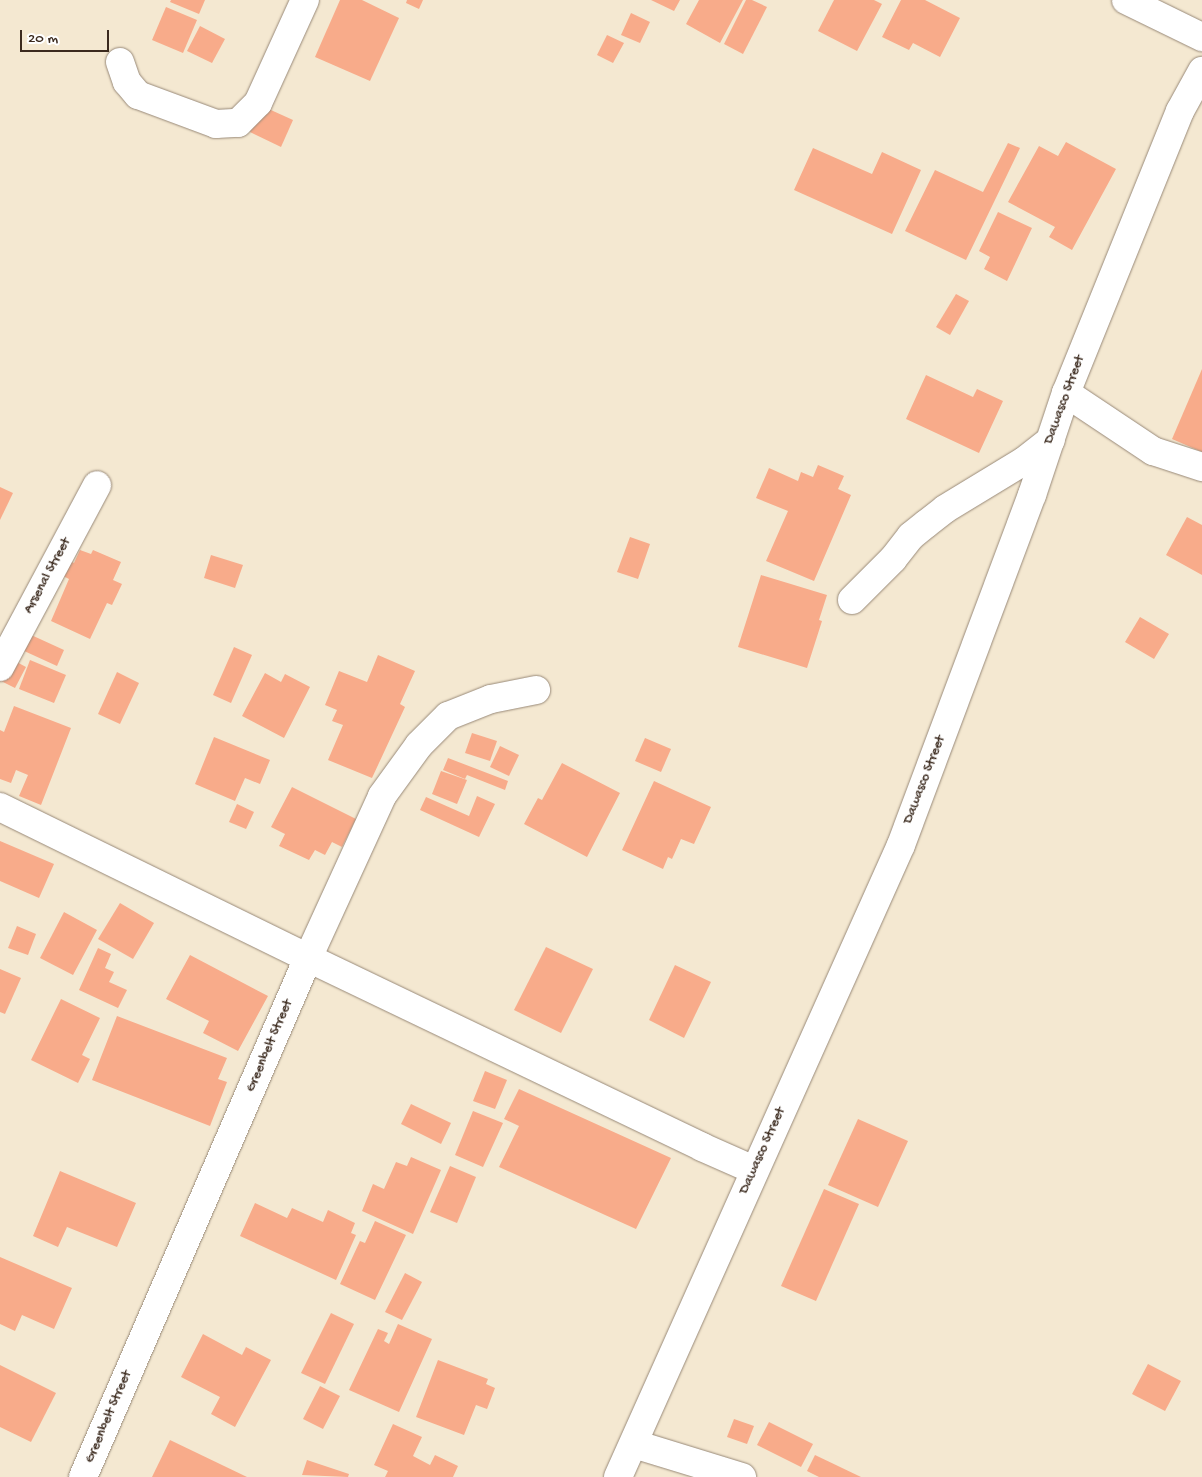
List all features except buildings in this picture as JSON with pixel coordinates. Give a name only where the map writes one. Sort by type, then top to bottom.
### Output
[{"type":"street","points":[[120,62],[127,82],[138,95],[216,124],[238,122],[258,103],[305,0]]},
{"type":"street","points":[[1126,0],[1202,37]]},
{"type":"street","name":"Dawasco Street","points":[[618,1477],[900,845],[1029,504],[1066,393],[1180,110],[1202,70]]},
{"type":"street","points":[[1066,393],[1153,452],[1202,467]]},
{"type":"street","points":[[852,600],[893,559],[911,536],[945,509],[1024,461],[1051,440]]},
{"type":"street","name":"Arsenal Street","points":[[0,667],[97,485]]},
{"type":"street","name":"Greenbelt Street","points":[[83,1477],[308,958],[382,796],[419,745],[448,716],[491,700],[536,690]]},
{"type":"street","points":[[0,807],[137,872],[308,958],[702,1147],[754,1170]]},
{"type":"street","points":[[634,1444],[742,1477]]}]
